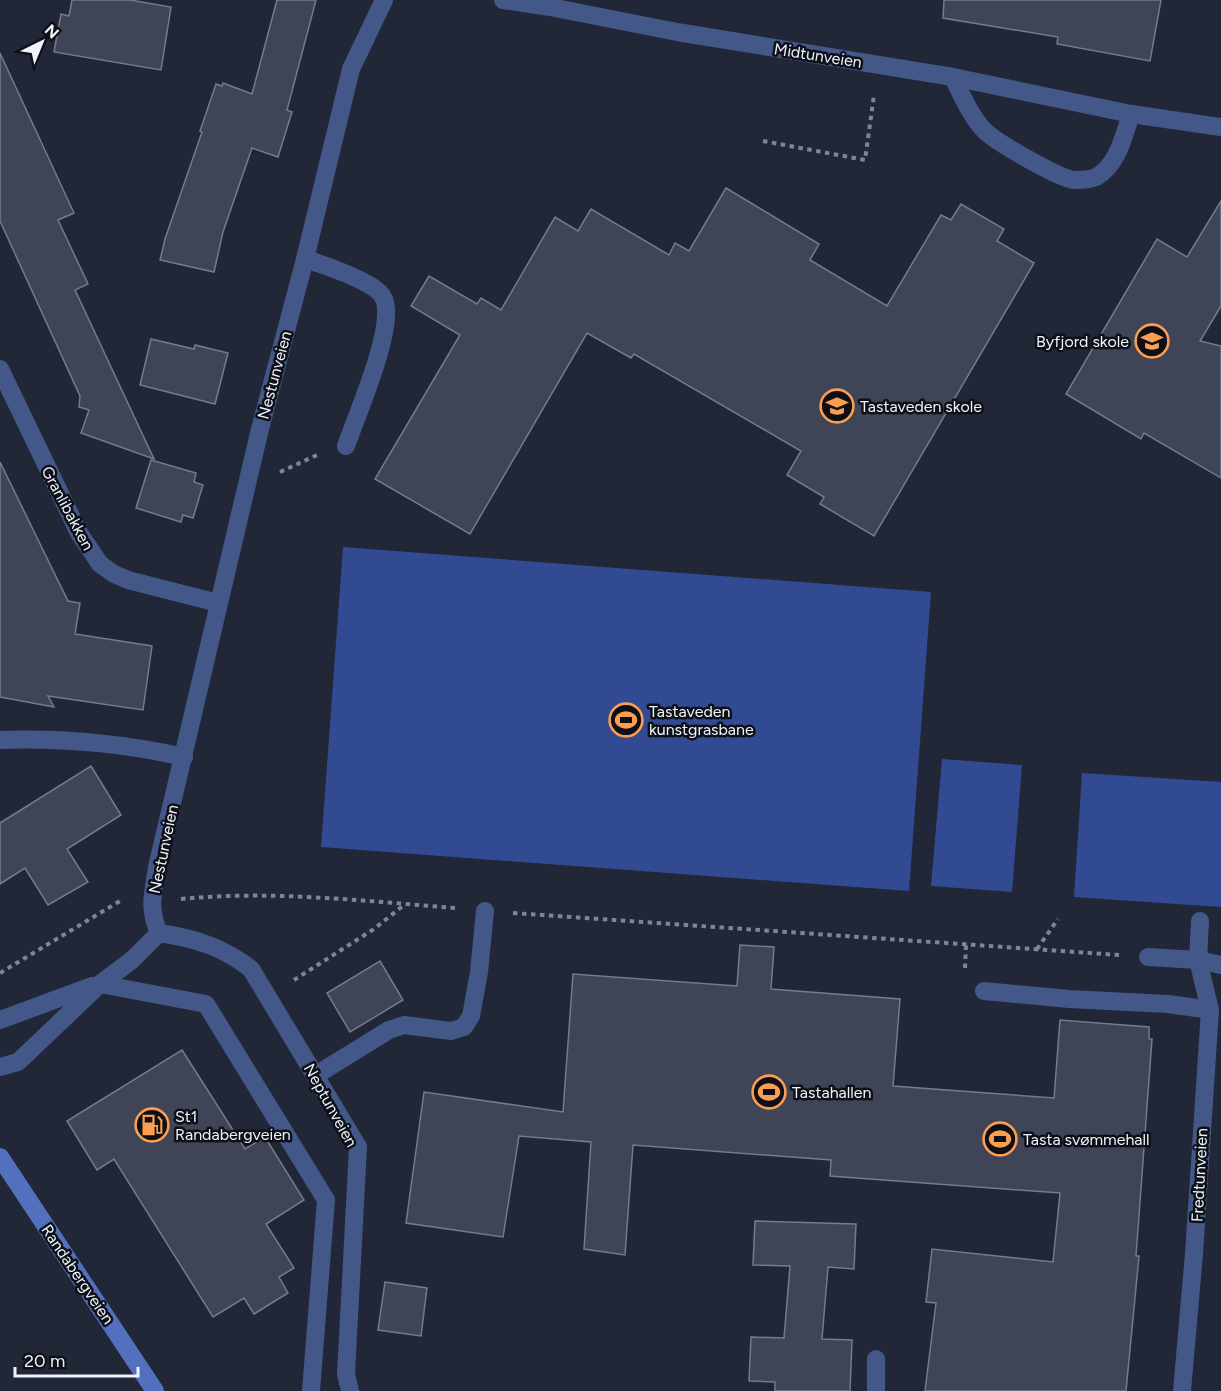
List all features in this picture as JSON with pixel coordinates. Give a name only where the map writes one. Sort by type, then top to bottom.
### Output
[{"type":"main road","name":"Randabergveien","points":[[0,1157],[155,1391]]},
{"type":"street","name":"Nestunveien","points":[[159,933],[152,917],[152,898],[157,867],[218,603],[351,69],[384,0]]},
{"type":"street","name":"Midtunveien","points":[[503,0],[677,32],[953,77],[1131,114],[1221,127]]},
{"type":"street","points":[[953,77],[964,100],[986,132],[1054,173],[1072,180],[1096,177],[1112,161],[1121,145],[1131,114]]},
{"type":"street","points":[[305,259],[330,266],[373,288],[380,293],[387,310],[375,363],[346,446]]},
{"type":"street","name":"Granlibakken","points":[[0,369],[79,533],[99,564],[128,580],[218,603]]},
{"type":"street","points":[[0,740],[37,738],[137,746],[184,757]]},
{"type":"street","points":[[316,1075],[389,1030],[404,1025],[451,1031],[464,1027],[471,1016],[479,972],[485,911]]},
{"type":"street","name":"Fredtunveien","points":[[1182,1391],[1194,1254],[1210,1010],[1198,960],[1200,921]]},
{"type":"street","points":[[0,1067],[18,1062],[100,984],[132,960],[159,933]]},
{"type":"street","name":"Neptunveien","points":[[159,933],[186,937],[218,947],[251,969],[358,1147],[346,1374],[350,1391]]},
{"type":"street","points":[[1148,957],[1221,964]]},
{"type":"street","points":[[0,1020],[100,984],[206,1004],[326,1200],[311,1391]]},
{"type":"street","points":[[984,991],[1069,999],[1168,1004],[1210,1010]]},
{"type":"street","points":[[876,1359],[876,1391]]},
{"type":"path","points":[[763,141],[865,160],[874,94]]},
{"type":"path","points":[[280,472],[323,452],[346,446]]},
{"type":"path","points":[[177,900],[219,895],[267,895],[1148,957]]},
{"type":"path","points":[[0,973],[120,901]]},
{"type":"path","points":[[267,996],[374,929],[404,904]]},
{"type":"path","points":[[1037,949],[1058,919]]},
{"type":"path","points":[[964,967],[966,945]]},
{"type":"shaded area","name":"Tastaveden kunstgrasbane","points":[[343,547],[931,592],[909,891],[321,847]]},
{"type":"shaded area","points":[[942,759],[1022,765],[1012,892],[931,886]]},
{"type":"shaded area","points":[[1082,773],[1221,782],[1221,907],[1074,897]]},
{"type":"building","points":[[72,0],[130,0],[171,7],[161,70],[54,52],[61,14],[69,16]]},
{"type":"building","points":[[277,0],[316,0],[287,110],[292,112],[278,157],[252,148],[223,232],[214,272],[160,260],[216,84],[222,86],[223,83],[252,94]]},
{"type":"building","points":[[944,0],[1161,0],[1150,61],[1057,44],[1058,37],[943,18]]},
{"type":"building","points":[[0,53],[74,213],[58,220],[88,284],[75,290],[154,459],[81,433],[89,410],[79,407],[80,396],[0,221]]},
{"type":"building","name":"Tastaveden skole","points":[[726,188],[819,244],[810,260],[887,306],[941,215],[951,220],[961,204],[1004,229],[997,241],[1034,263],[874,536],[820,504],[824,497],[787,475],[801,451],[634,354],[631,358],[587,333],[470,534],[375,479],[460,335],[411,306],[429,276],[477,304],[481,298],[501,310],[555,217],[578,231],[591,209],[669,255],[675,243],[689,251]]},
{"type":"building","name":"Byfjord skole","points":[[1221,201],[1221,306],[1200,341],[1221,346],[1221,478],[1144,433],[1141,439],[1066,394],[1157,239],[1187,257]]},
{"type":"building","points":[[151,339],[194,349],[195,345],[228,353],[215,404],[140,385]]},
{"type":"building","points":[[151,460],[196,473],[194,482],[203,485],[193,518],[183,515],[181,522],[136,508]]},
{"type":"building","points":[[0,462],[68,601],[80,603],[75,634],[152,646],[143,710],[48,696],[54,707],[0,697]]},
{"type":"building","points":[[91,766],[121,815],[67,849],[88,882],[48,905],[25,868],[0,884],[0,823]]},
{"type":"building","name":"Tastahallen","points":[[740,945],[774,947],[771,989],[900,999],[893,1086],[1054,1098],[1060,1020],[1149,1027],[1149,1039],[1152,1039],[1136,1256],[1139,1256],[1126,1391],[925,1391],[936,1303],[926,1302],[932,1249],[1053,1262],[1060,1193],[830,1176],[831,1160],[633,1145],[625,1255],[584,1249],[591,1142],[519,1136],[503,1237],[406,1223],[424,1092],[563,1112],[573,974],[737,986]]},
{"type":"building","points":[[380,961],[403,1000],[350,1032],[327,993]]},
{"type":"building","points":[[182,1050],[245,1149],[265,1137],[304,1200],[266,1224],[294,1268],[279,1277],[288,1293],[254,1314],[244,1298],[213,1317],[114,1159],[97,1170],[67,1121]]},
{"type":"building","points":[[755,1221],[856,1224],[854,1269],[828,1267],[822,1339],[852,1340],[850,1391],[775,1391],[775,1382],[749,1381],[751,1337],[784,1338],[790,1266],[753,1265]]},
{"type":"building","points":[[385,1282],[427,1288],[421,1336],[378,1330]]},
{"type":"place","name":"Byfjord skole","points":[[1152,341]]},
{"type":"place","name":"Tastaveden skole","points":[[837,406]]},
{"type":"place","name":"Tastaveden kunstgrasbane","points":[[626,720]]},
{"type":"place","name":"Tastahallen","points":[[769,1092]]},
{"type":"place","name":"St1 Randabergveien","points":[[152,1125]]},
{"type":"place","name":"Tasta svømmehall","points":[[1000,1139]]}]
